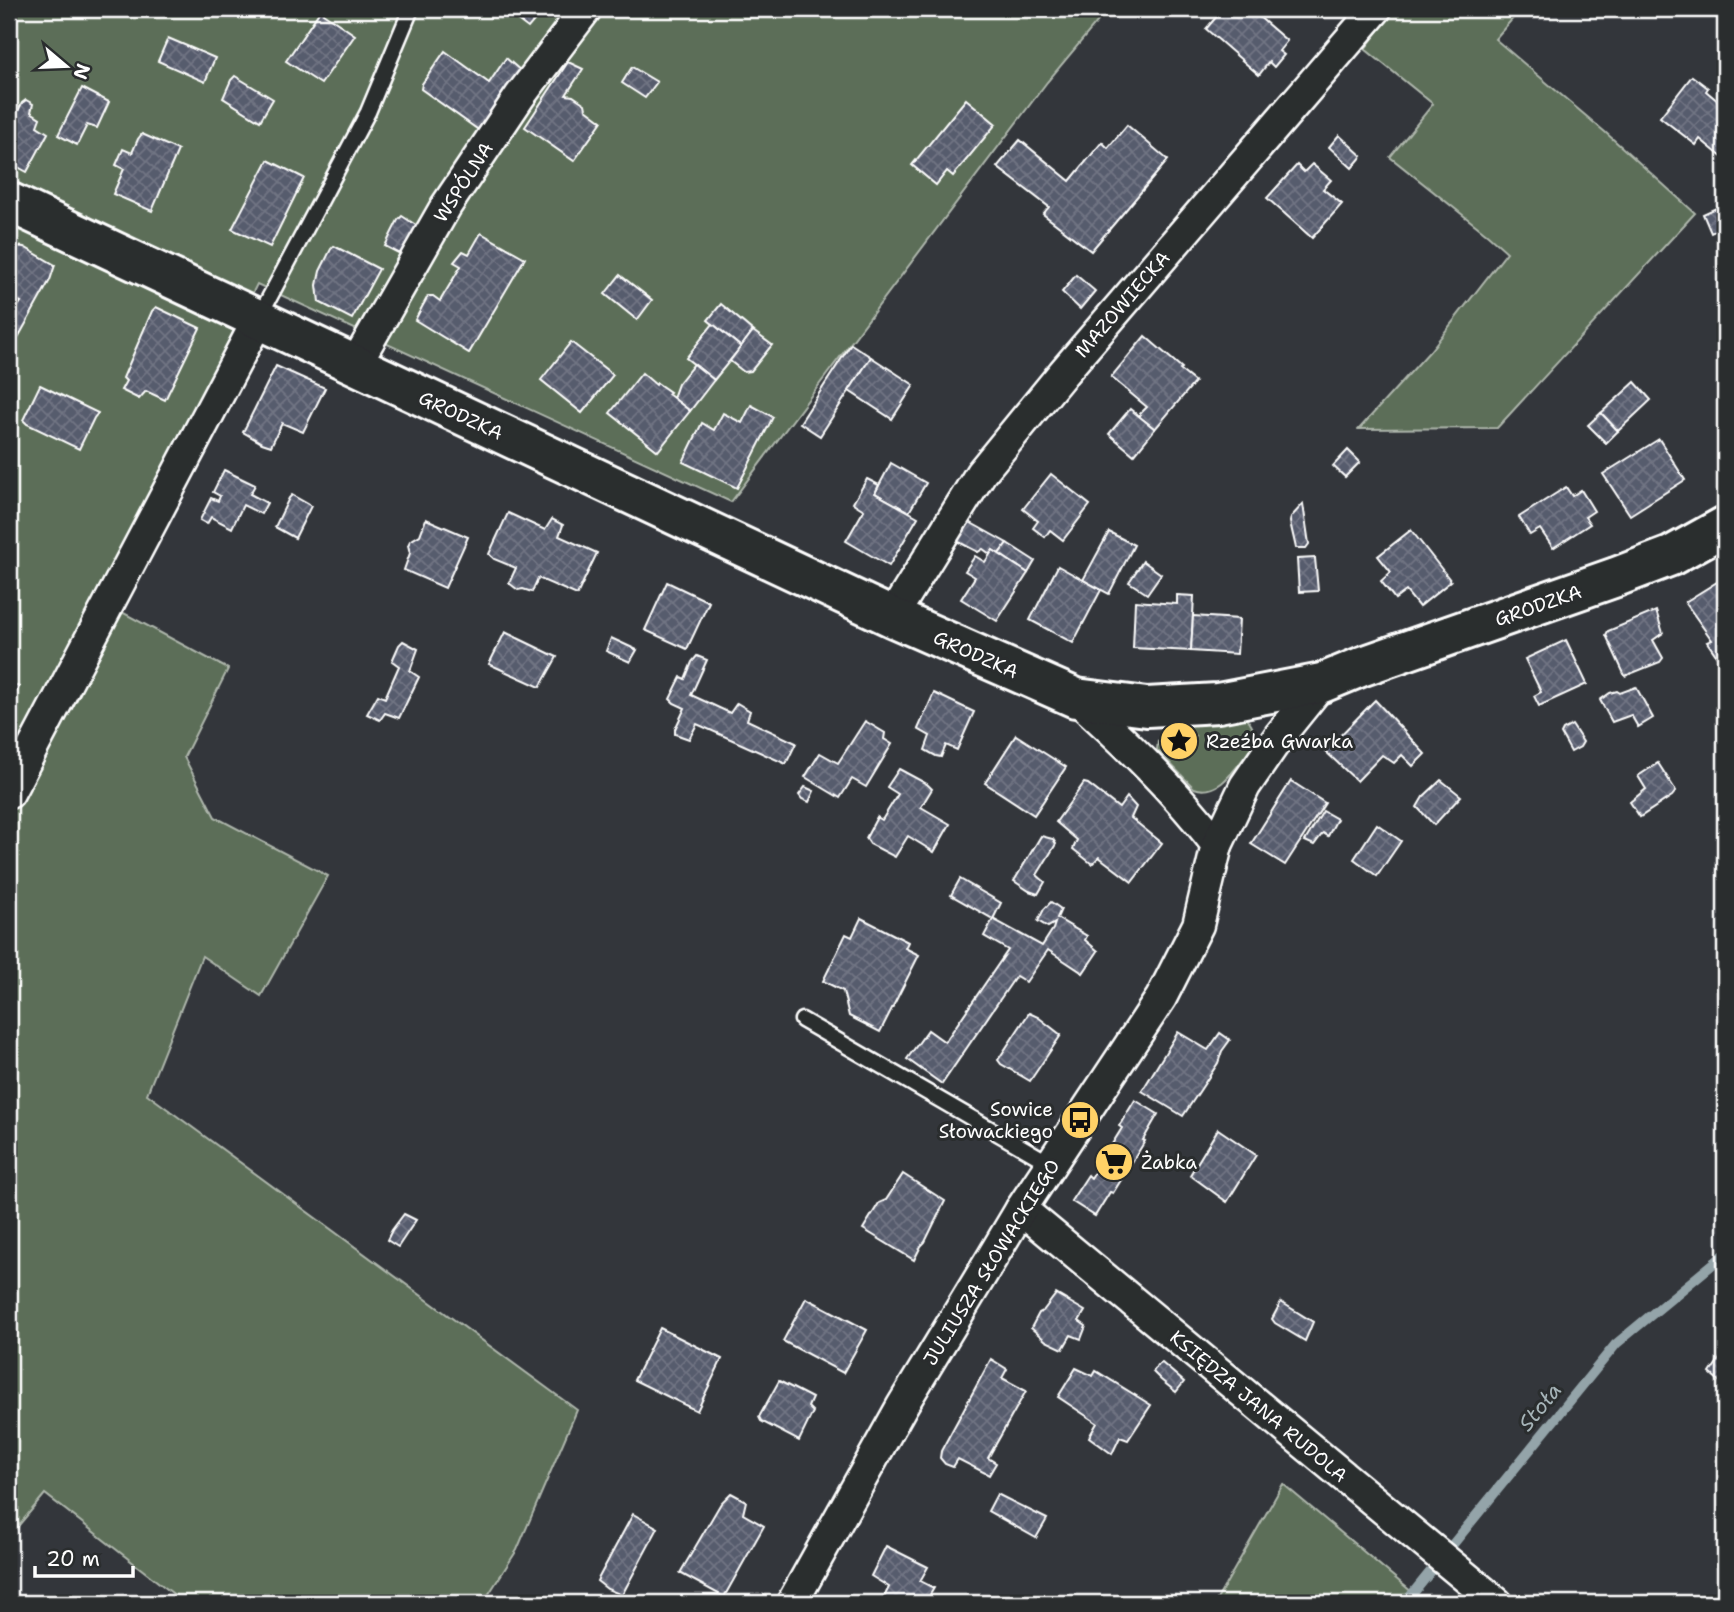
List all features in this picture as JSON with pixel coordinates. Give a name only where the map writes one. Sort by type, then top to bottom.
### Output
[{"type":"street","name":"WSPÓLNA","points":[[355,365],[446,206],[520,96],[586,9]]},
{"type":"street","name":"MAZOWIECKA","points":[[892,617],[981,473],[1063,373],[1376,9]]},
{"type":"street","name":"GRODZKA","points":[[9,202],[892,617],[1076,698],[1147,707],[1218,703],[1322,683],[1671,556],[1725,526]]},
{"type":"street","points":[[9,793],[258,320]]},
{"type":"street","name":"JULIUSZA SŁOWACKIEGO","points":[[792,1603],[902,1406],[1021,1209],[1161,998],[1198,925],[1217,845],[1245,786],[1280,734],[1322,683]]},
{"type":"street","points":[[1076,698],[1188,807],[1217,845]]},
{"type":"street","name":"KSIĘDZA JANA RUDOLA","points":[[1021,1209],[1497,1603]]},
{"type":"lane","points":[[258,320],[368,112],[411,9]]},
{"type":"lane","points":[[802,1020],[1051,1164]]},
{"type":"green space","points":[[9,9],[1108,9],[1047,82],[731,502],[257,284],[102,596],[116,609],[228,669],[184,757],[215,817],[328,876],[261,996],[202,956],[147,1094],[577,1410],[517,1550],[483,1603],[185,1603],[45,1494],[9,1537]]},
{"type":"green space","points":[[1395,9],[1521,9],[1495,39],[1695,213],[1497,428],[1359,429],[1430,351],[1507,252],[1390,157],[1433,104],[1365,49]]},
{"type":"green space","points":[[1243,715],[1253,729],[1253,745],[1233,771],[1216,787],[1202,790],[1194,788],[1157,750],[1158,741],[1186,753],[1195,736],[1167,723]]},
{"type":"green space","points":[[1283,1484],[1425,1603],[1215,1603]]},
{"type":"building","points":[[503,9],[544,9],[528,28]]},
{"type":"building","points":[[1223,9],[1250,9],[1287,41],[1279,51],[1284,55],[1274,67],[1269,62],[1259,75],[1206,29]]},
{"type":"building","points":[[320,11],[355,35],[321,84],[286,61]]},
{"type":"building","points":[[168,38],[215,58],[205,82],[158,61]]},
{"type":"building","points":[[445,51],[489,83],[506,58],[522,72],[480,131],[421,89]]},
{"type":"building","points":[[568,62],[583,69],[566,95],[585,104],[586,109],[602,121],[574,161],[525,127]]},
{"type":"building","points":[[632,67],[657,82],[645,98],[622,83]]},
{"type":"building","points":[[235,76],[273,99],[260,121],[223,98]]},
{"type":"building","points":[[1692,76],[1708,88],[1706,91],[1725,107],[1723,158],[1700,139],[1696,145],[1660,117]]},
{"type":"building","points":[[82,88],[109,102],[97,128],[87,125],[77,145],[58,135]]},
{"type":"building","points":[[966,99],[996,124],[953,176],[947,171],[936,185],[912,165]]},
{"type":"building","points":[[26,100],[33,104],[31,112],[40,118],[37,126],[48,133],[27,172],[9,162],[9,112],[16,115]]},
{"type":"building","points":[[1127,125],[1168,160],[1091,251],[1043,214],[1049,207],[997,167],[1020,140],[1070,181],[1102,142],[1108,148]]},
{"type":"building","points":[[142,134],[178,150],[152,211],[113,194],[124,169],[116,165],[123,149],[132,153]]},
{"type":"building","points":[[1339,135],[1362,156],[1352,168],[1329,147]]},
{"type":"building","points":[[268,160],[304,178],[270,247],[232,229]]},
{"type":"building","points":[[1312,164],[1331,180],[1323,189],[1342,204],[1312,238],[1267,198],[1297,165],[1304,172]]},
{"type":"building","points":[[1725,204],[1725,226],[1711,233],[1703,214]]},
{"type":"building","points":[[402,216],[419,227],[404,256],[385,246]]},
{"type":"building","points":[[481,233],[525,258],[469,353],[415,320],[428,296],[440,301],[461,266],[454,262],[463,251],[469,254]]},
{"type":"building","points":[[9,243],[24,247],[55,265],[50,280],[9,354],[9,320],[21,302],[9,297]]},
{"type":"building","points":[[334,246],[379,269],[352,319],[319,302],[317,285],[320,271]]},
{"type":"building","points":[[620,275],[652,300],[637,320],[605,294]]},
{"type":"building","points":[[1076,275],[1095,291],[1080,309],[1062,292]]},
{"type":"building","points":[[721,304],[753,331],[741,347],[708,320]]},
{"type":"building","points":[[156,307],[200,328],[165,400],[146,391],[139,399],[121,390],[126,381],[123,378]]},
{"type":"building","points":[[713,324],[741,347],[714,380],[686,358]]},
{"type":"building","points":[[753,331],[772,345],[751,371],[744,372],[730,361]]},
{"type":"building","points":[[1145,336],[1195,382],[1155,429],[1138,416],[1147,407],[1111,377]]},
{"type":"building","points":[[571,342],[613,375],[582,413],[541,380]]},
{"type":"building","points":[[851,344],[871,357],[820,436],[800,423]]},
{"type":"building","points":[[871,357],[914,385],[892,419],[849,391]]},
{"type":"building","points":[[694,364],[714,380],[690,411],[673,398],[678,384]]},
{"type":"building","points":[[276,366],[325,388],[303,432],[282,423],[271,446],[243,432]]},
{"type":"building","points":[[642,373],[670,392],[668,394],[690,411],[658,451],[610,413]]},
{"type":"building","points":[[1635,382],[1651,400],[1618,431],[1601,413]]},
{"type":"building","points":[[40,385],[98,413],[79,449],[23,420]]},
{"type":"building","points":[[751,405],[773,417],[737,488],[683,462],[702,423],[714,430],[723,413],[742,423]]},
{"type":"building","points":[[1130,409],[1155,429],[1134,455],[1109,434]]},
{"type":"building","points":[[1601,413],[1618,431],[1606,443],[1588,425]]},
{"type":"building","points":[[1659,439],[1685,480],[1630,515],[1603,474]]},
{"type":"building","points":[[1348,450],[1360,462],[1345,477],[1333,466]]},
{"type":"building","points":[[891,463],[926,483],[909,512],[875,493]]},
{"type":"building","points":[[224,470],[255,485],[250,494],[267,503],[261,514],[243,505],[232,528],[211,517],[207,524],[200,520],[211,498],[218,501],[220,496],[213,492]]},
{"type":"building","points":[[1051,474],[1090,505],[1063,540],[1050,530],[1045,537],[1033,528],[1038,521],[1023,509]]},
{"type":"building","points":[[867,479],[879,485],[875,493],[918,517],[889,566],[846,541],[864,510],[853,503]]},
{"type":"building","points":[[1566,487],[1572,496],[1581,490],[1594,511],[1585,517],[1590,524],[1553,548],[1540,529],[1530,535],[1519,517]]},
{"type":"building","points":[[292,495],[311,506],[295,538],[275,527]]},
{"type":"building","points":[[1303,504],[1309,544],[1306,548],[1296,548],[1290,522],[1291,517]]},
{"type":"building","points":[[508,513],[545,530],[552,519],[563,525],[559,536],[597,553],[577,595],[538,578],[532,592],[518,590],[509,583],[516,568],[494,559],[489,554]]},
{"type":"building","points":[[426,519],[468,537],[445,588],[404,570],[410,553],[408,545],[420,535]]},
{"type":"building","points":[[964,519],[1007,543],[999,554],[993,550],[990,554],[983,549],[978,552],[953,539]]},
{"type":"building","points":[[1411,530],[1451,581],[1419,607],[1406,591],[1395,599],[1381,581],[1391,572],[1378,556]]},
{"type":"building","points":[[1109,532],[1134,545],[1109,594],[1083,580]]},
{"type":"building","points":[[1007,543],[1035,561],[1028,573],[999,554]]},
{"type":"building","points":[[993,550],[1028,573],[997,621],[961,599],[975,577],[965,571],[975,556],[985,562]]},
{"type":"building","points":[[1315,558],[1318,591],[1299,592],[1297,559]]},
{"type":"building","points":[[1143,561],[1161,574],[1147,594],[1129,582]]},
{"type":"building","points":[[1058,566],[1101,590],[1073,643],[1030,620]]},
{"type":"building","points":[[1725,577],[1725,654],[1718,658],[1707,642],[1712,640],[1685,602]]},
{"type":"building","points":[[667,582],[709,602],[687,649],[645,630]]},
{"type":"building","points":[[1177,595],[1194,596],[1191,651],[1133,648],[1135,601],[1177,604]]},
{"type":"building","points":[[1656,611],[1663,633],[1653,640],[1663,658],[1660,662],[1625,676],[1606,635],[1608,631]]},
{"type":"building","points":[[1193,616],[1239,619],[1237,654],[1191,651]]},
{"type":"building","points":[[505,632],[557,657],[540,687],[489,664]]},
{"type":"building","points":[[611,638],[637,650],[630,662],[606,651]]},
{"type":"building","points":[[1566,640],[1587,684],[1539,706],[1534,696],[1541,692],[1525,659]]},
{"type":"building","points":[[403,641],[418,649],[410,671],[419,677],[399,718],[385,713],[380,720],[367,714],[378,695],[385,698],[399,666],[392,661]]},
{"type":"building","points":[[697,656],[707,660],[691,695],[730,713],[737,703],[750,711],[747,720],[796,743],[786,764],[697,724],[689,739],[675,734],[685,708],[670,699],[681,677],[685,679]]},
{"type":"building","points":[[9,681],[19,687],[9,707]]},
{"type":"building","points":[[1636,687],[1653,718],[1638,727],[1631,715],[1612,722],[1600,700],[1610,693],[1620,693]]},
{"type":"building","points":[[934,693],[974,712],[957,750],[946,745],[941,757],[925,750],[930,736],[918,729]]},
{"type":"building","points":[[1375,700],[1425,754],[1413,766],[1402,755],[1394,763],[1382,755],[1357,781],[1325,751]]},
{"type":"building","points":[[865,721],[885,733],[884,739],[892,744],[866,787],[852,779],[840,798],[805,777],[820,753],[838,763]]},
{"type":"building","points":[[1572,725],[1583,742],[1571,752],[1561,734]]},
{"type":"building","points":[[1016,735],[1066,767],[1034,815],[985,783]]},
{"type":"building","points":[[1658,763],[1676,791],[1640,817],[1630,802],[1646,789],[1638,776]]},
{"type":"building","points":[[899,769],[932,789],[921,807],[950,824],[934,852],[908,836],[895,857],[870,844],[866,838],[877,817],[882,820],[898,794],[887,787]]},
{"type":"building","points":[[1441,780],[1461,796],[1434,825],[1417,807],[1423,797]]},
{"type":"building","points":[[1291,781],[1325,803],[1285,865],[1251,844]]},
{"type":"building","points":[[1084,783],[1119,808],[1127,797],[1136,807],[1131,818],[1162,843],[1132,882],[1099,857],[1092,864],[1073,849],[1077,840],[1056,822]]},
{"type":"building","points":[[805,787],[814,791],[809,802],[799,795]]},
{"type":"building","points":[[1323,811],[1337,819],[1328,836],[1323,833],[1314,845],[1305,841]]},
{"type":"building","points":[[1377,824],[1401,841],[1377,876],[1354,859]]},
{"type":"building","points":[[1041,836],[1053,839],[1056,844],[1037,875],[1045,882],[1038,894],[1014,881]]},
{"type":"building","points":[[960,879],[1001,903],[993,919],[951,895]]},
{"type":"building","points":[[1051,902],[1061,909],[1057,918],[1087,936],[1085,940],[1098,951],[1083,973],[1048,950],[1026,982],[1016,976],[942,1084],[907,1059],[928,1030],[945,1042],[1008,950],[984,936],[993,919],[1042,946],[1055,923],[1048,927],[1038,921]]},
{"type":"building","points":[[861,918],[908,942],[905,948],[919,955],[880,1032],[849,1016],[843,991],[823,981],[846,934],[852,937]]},
{"type":"building","points":[[1029,1013],[1061,1035],[1030,1081],[998,1060]]},
{"type":"building","points":[[1178,1032],[1208,1050],[1220,1033],[1230,1040],[1183,1116],[1142,1091]]},
{"type":"building","points":[[1135,1100],[1158,1114],[1113,1193],[1110,1192],[1095,1216],[1071,1201],[1088,1175],[1091,1178],[1122,1128],[1119,1126]]},
{"type":"building","points":[[1218,1129],[1256,1155],[1227,1202],[1190,1175]]},
{"type":"building","points":[[903,1174],[945,1201],[914,1260],[863,1229],[879,1203],[886,1200]]},
{"type":"building","points":[[404,1214],[416,1220],[398,1247],[387,1240]]},
{"type":"building","points":[[1056,1294],[1085,1311],[1079,1321],[1086,1326],[1081,1339],[1071,1335],[1063,1349],[1046,1341],[1031,1328],[1039,1313]]},
{"type":"building","points":[[806,1298],[867,1330],[843,1373],[783,1341]]},
{"type":"building","points":[[1281,1302],[1313,1322],[1305,1341],[1272,1319]]},
{"type":"building","points":[[660,1328],[722,1359],[697,1411],[634,1380]]},
{"type":"building","points":[[1725,1351],[1725,1384],[1710,1373]]},
{"type":"building","points":[[991,1359],[1007,1369],[1002,1378],[1026,1391],[988,1458],[996,1463],[989,1475],[958,1459],[953,1467],[940,1458],[941,1451]]},
{"type":"building","points":[[1162,1363],[1184,1382],[1176,1392],[1153,1372]]},
{"type":"building","points":[[1076,1368],[1093,1376],[1096,1371],[1151,1405],[1128,1440],[1120,1437],[1112,1454],[1089,1437],[1097,1423],[1058,1397]]},
{"type":"building","points":[[779,1381],[812,1398],[808,1407],[813,1412],[799,1441],[761,1421],[759,1417]]},
{"type":"building","points":[[731,1493],[746,1501],[743,1514],[764,1526],[724,1597],[680,1573],[721,1503]]},
{"type":"building","points":[[997,1494],[1047,1519],[1036,1538],[988,1511]]},
{"type":"building","points":[[633,1514],[658,1528],[622,1595],[597,1581]]},
{"type":"building","points":[[886,1546],[928,1567],[920,1581],[934,1588],[925,1603],[894,1603],[884,1597],[889,1587],[871,1576]]},
{"type":"waterway","name":"Stoła","points":[[1405,1603],[1616,1344],[1725,1254]]},
{"type":"place","name":"Rzeźba Gwarka","points":[[1179,741]]},
{"type":"place","name":"Sowice Słowackiego","points":[[1080,1120]]},
{"type":"place","name":"Żabka","points":[[1114,1162]]}]
